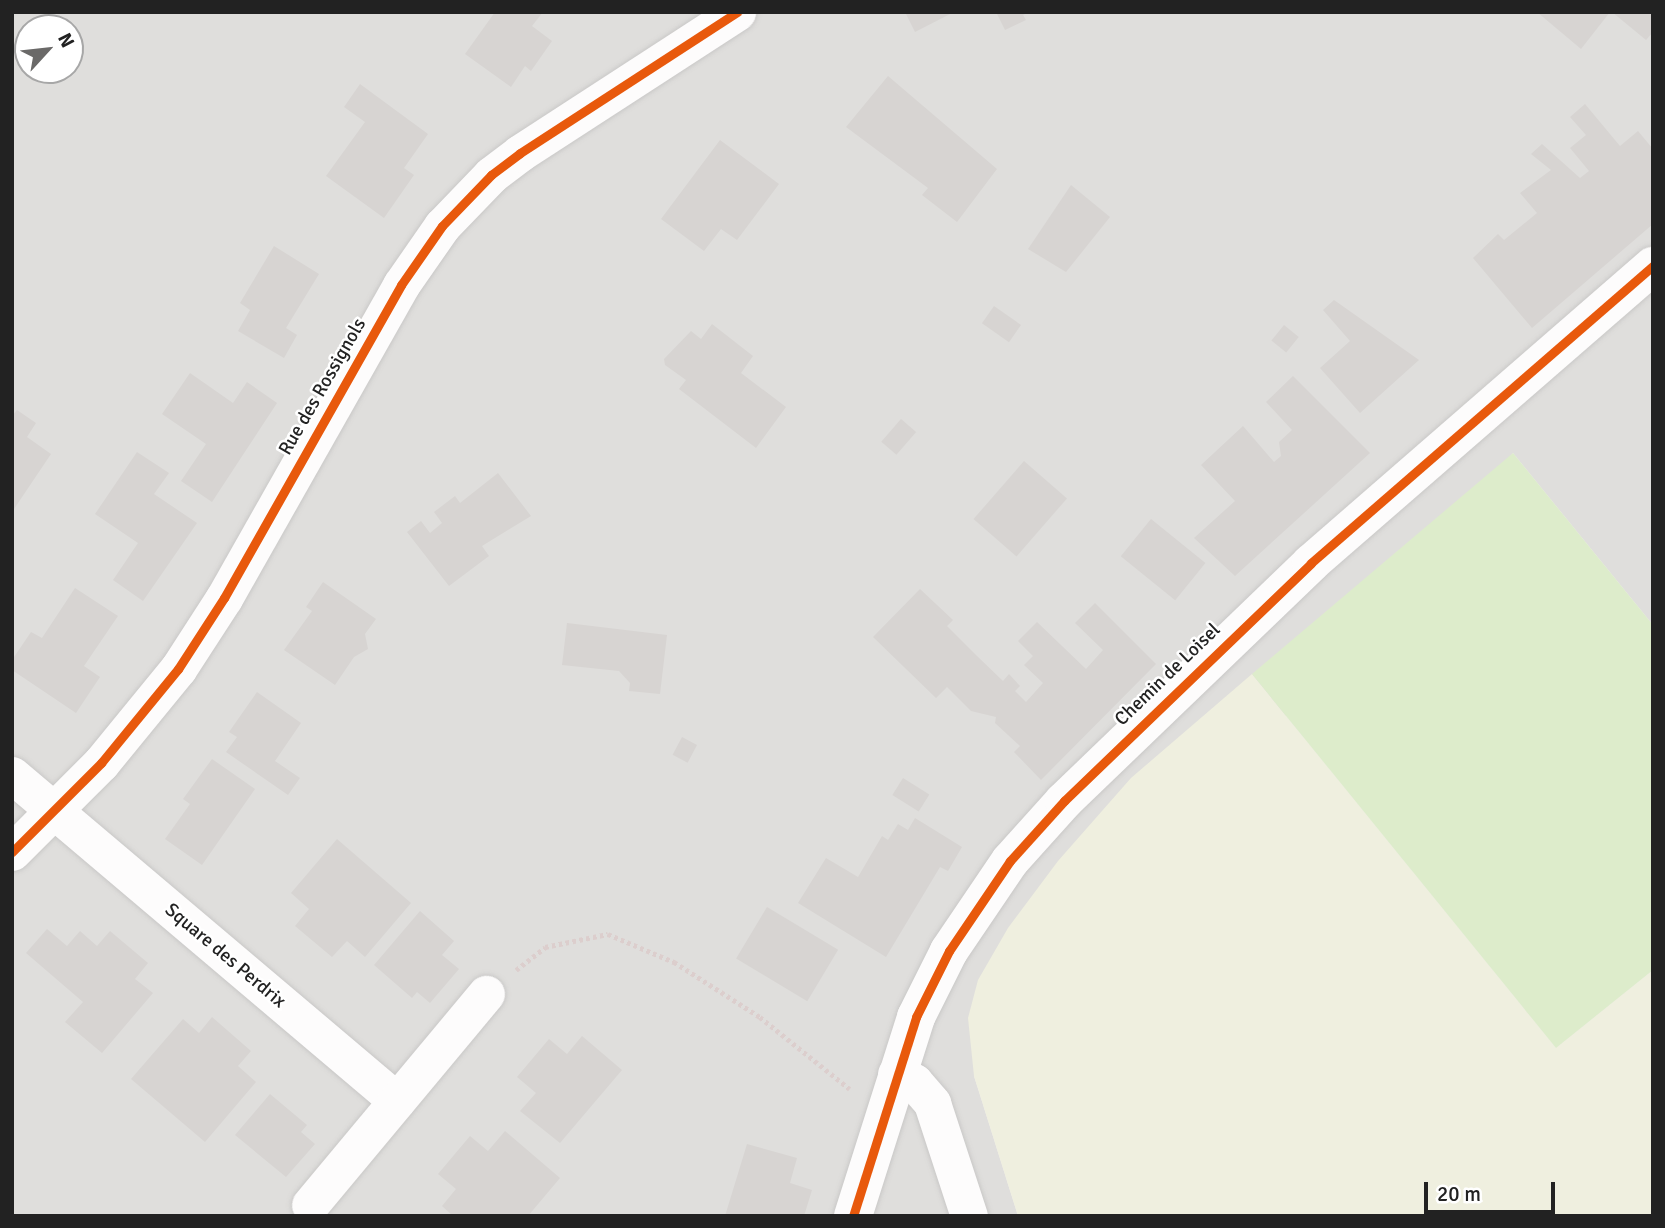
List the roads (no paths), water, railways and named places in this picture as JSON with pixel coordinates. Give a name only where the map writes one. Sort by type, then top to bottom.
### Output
[{"type":"street","name":"Rue des Rossignols","points":[[12,852],[130,732],[178,669],[224,598],[401,285],[442,226],[491,175],[520,153],[737,12]]},
{"type":"street","name":"Chemin de Loisel","points":[[853,1216],[896,1074],[930,985],[963,928],[1010,861],[1064,801],[1381,499],[1653,266]]},
{"type":"street","name":"Square des Perdrix","points":[[12,775],[397,1101]]},
{"type":"street","points":[[310,1205],[486,994]]},
{"type":"street","points":[[896,1074],[914,1082],[932,1103],[969,1216]]}]
